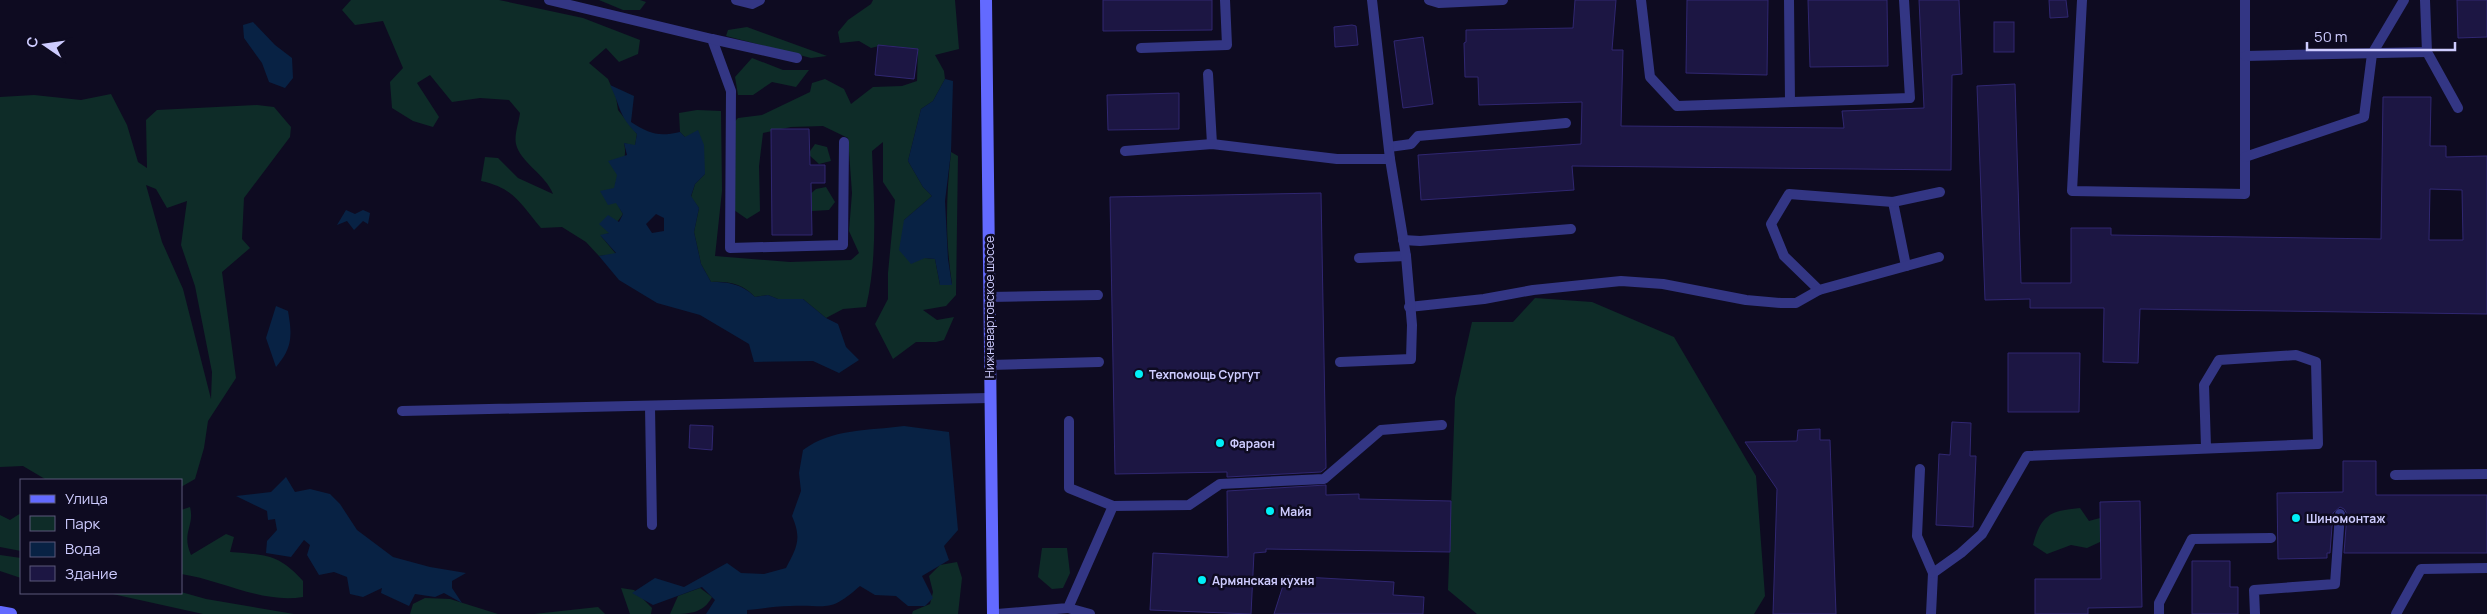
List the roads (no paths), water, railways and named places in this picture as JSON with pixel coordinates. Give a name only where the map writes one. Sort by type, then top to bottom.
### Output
[{"type":"street","name":"Нижневартовское шоссе","points":[[986,0],[989,398],[995,614]]},
{"type":"street","points":[[0,612],[11,614]]},
{"type":"lane","points":[[549,0],[797,58]]},
{"type":"lane","points":[[736,0],[752,4],[760,0]]},
{"type":"lane","points":[[1141,48],[1227,45],[1226,0]]},
{"type":"lane","points":[[1340,362],[1411,359],[1412,325],[1406,256],[1390,159],[1372,0]]},
{"type":"lane","points":[[1429,0],[1439,3],[1503,0]]},
{"type":"lane","points":[[1641,0],[1650,77],[1677,106],[1910,98],[1904,0]]},
{"type":"lane","points":[[1789,0],[1790,102]]},
{"type":"lane","points":[[2082,0],[2072,191],[2245,194],[2245,0]]},
{"type":"lane","points":[[2245,157],[2364,118],[2372,54],[2404,0]]},
{"type":"lane","points":[[2425,0],[2427,52],[2458,108]]},
{"type":"lane","points":[[712,39],[730,91],[730,248],[843,245],[844,142]]},
{"type":"lane","points":[[2245,56],[2427,52]]},
{"type":"lane","points":[[1208,74],[1212,144]]},
{"type":"lane","points":[[1389,147],[1411,144],[1418,136],[1566,123]]},
{"type":"lane","points":[[1125,151],[1212,144],[1337,159],[1390,159]]},
{"type":"lane","points":[[1818,290],[1784,256],[1771,224],[1789,194],[1893,202],[1940,192]]},
{"type":"lane","points":[[1893,202],[1906,266]]},
{"type":"lane","points":[[1403,240],[1571,229]]},
{"type":"lane","points":[[1359,258],[1406,256]]},
{"type":"lane","points":[[1409,307],[1484,299],[1533,290],[1621,282],[1663,284],[1746,300],[1781,304],[1796,303],[1818,290],[1939,257]]},
{"type":"lane","points":[[989,297],[1098,295]]},
{"type":"lane","points":[[1933,573],[1961,553],[1982,534],[2028,456],[2318,444],[2316,362],[2296,355],[2219,360],[2204,385],[2206,448]]},
{"type":"lane","points":[[990,365],[1099,362]]},
{"type":"lane","points":[[402,411],[989,398]]},
{"type":"lane","points":[[650,407],[652,525]]},
{"type":"lane","points":[[1069,420],[1069,488],[1113,506],[1189,505],[1220,484],[1324,479],[1381,430],[1442,424]]},
{"type":"lane","points":[[1920,469],[1917,536],[1933,573],[1931,614]]},
{"type":"lane","points":[[2395,475],[2487,474]]},
{"type":"lane","points":[[1068,608],[1113,506]]},
{"type":"lane","points":[[2254,614],[2254,590],[2335,584],[2340,514]]},
{"type":"lane","points":[[2159,614],[2159,603],[2192,539],[2271,538]]},
{"type":"lane","points":[[2396,614],[2421,569],[2487,568]]},
{"type":"lane","points":[[995,614],[1068,608],[1090,614]]},
{"type":"water","points":[[253,22],[275,45],[292,58],[293,78],[285,88],[269,82],[262,63],[244,38],[243,25]]},
{"type":"water","points":[[945,79],[953,81],[951,152],[945,201],[948,259],[952,285],[940,285],[935,259],[925,258],[911,264],[899,250],[904,220],[932,196],[923,187],[908,161],[921,109],[933,101]]},
{"type":"water","points":[[610,85],[634,96],[631,122],[649,132],[666,134],[680,132],[685,137],[698,130],[704,145],[705,174],[695,184],[691,196],[699,208],[694,232],[701,264],[711,282],[735,285],[745,289],[755,297],[768,295],[778,299],[803,299],[826,318],[838,324],[846,347],[859,360],[839,373],[813,361],[754,362],[749,344],[700,315],[657,303],[619,280],[599,256],[616,253],[600,235],[609,233],[599,224],[608,215],[619,222],[623,214],[616,203],[608,205],[600,191],[614,188],[617,175],[608,161],[627,155],[624,143],[635,145],[637,134],[623,116]],"holes":[[[656,214],[664,218],[664,231],[652,233],[646,224]]]},
{"type":"water","points":[[346,210],[355,214],[363,210],[370,213],[368,224],[363,221],[354,230],[347,221],[337,225]]},
{"type":"water","points":[[276,306],[288,311],[290,340],[286,353],[276,367],[266,338]]},
{"type":"water","points":[[904,426],[949,432],[958,530],[944,546],[949,560],[922,576],[933,598],[925,606],[908,606],[896,596],[875,595],[860,586],[841,601],[828,606],[773,607],[747,610],[747,614],[706,614],[715,600],[702,587],[653,605],[632,593],[655,578],[684,587],[727,563],[741,573],[764,574],[786,568],[797,543],[797,531],[792,516],[801,491],[799,473],[803,450],[814,443],[839,434]]},
{"type":"water","points":[[286,477],[295,492],[310,489],[330,494],[340,504],[357,530],[393,557],[430,567],[466,573],[452,581],[452,588],[462,603],[444,593],[435,597],[415,594],[409,606],[381,593],[382,588],[363,597],[350,594],[347,577],[334,572],[319,575],[307,555],[310,545],[304,540],[291,557],[266,553],[267,541],[277,530],[275,519],[268,520],[267,511],[236,496],[271,492]]},
{"type":"place","name":"Техпомощь Сургут","points":[[1139,374]]},
{"type":"place","name":"Фараон","points":[[1220,443]]},
{"type":"place","name":"Майя","points":[[1270,511]]},
{"type":"place","name":"Шиномонтаж","points":[[2296,518]]},
{"type":"place","name":"Армянская кухня","points":[[1202,580]]}]
